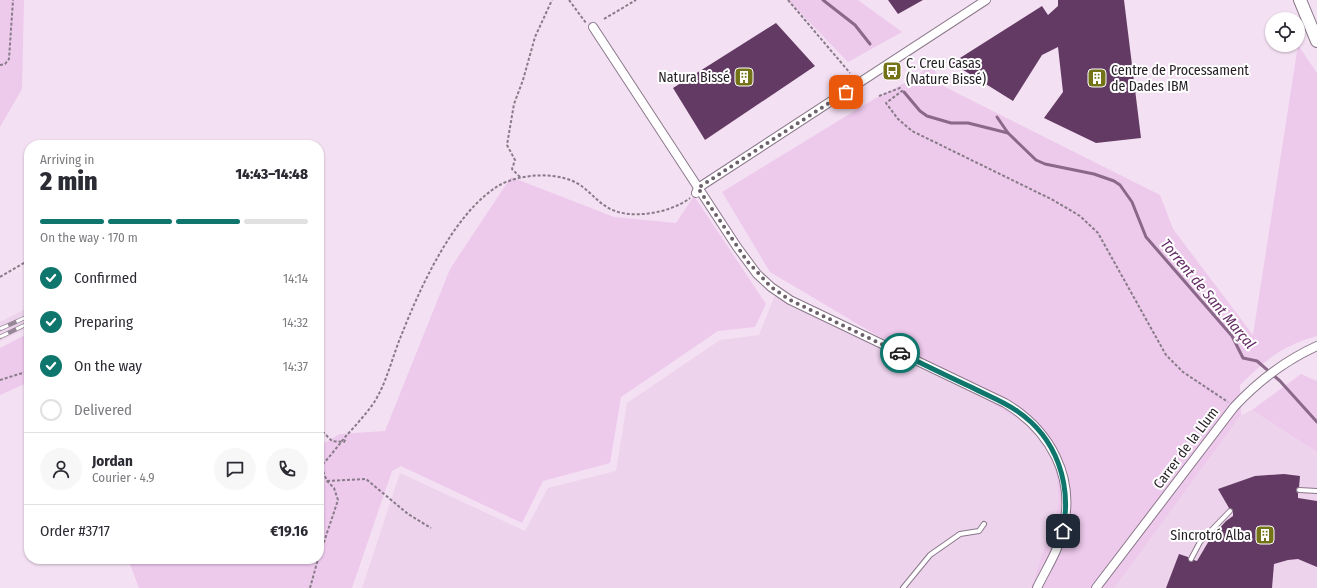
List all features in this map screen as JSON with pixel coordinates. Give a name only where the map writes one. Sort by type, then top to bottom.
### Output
[{"type":"street","points":[[697,191],[986,0]]},
{"type":"street","points":[[1300,0],[1317,41]]},
{"type":"street","points":[[593,27],[697,191],[747,261],[771,287],[805,307],[1005,403],[1026,417],[1037,428],[1053,450],[1060,464],[1064,477],[1067,504],[1063,531],[1037,588]]},
{"type":"street","name":"Carrer de la Llum","points":[[1096,588],[1227,415],[1247,392],[1276,368],[1317,346]]},
{"type":"lane","points":[[1299,490],[1317,491]]},
{"type":"lane","points":[[1191,559],[1200,542],[1230,511]]},
{"type":"lane","points":[[903,588],[930,555],[960,534],[979,531],[984,524]]},
{"type":"path","points":[[0,65],[5,64],[9,59],[13,0]]},
{"type":"path","points":[[520,177],[512,169],[515,160],[507,145],[514,104],[523,80],[535,37],[552,0]]},
{"type":"path","points":[[568,0],[588,26],[593,27]]},
{"type":"path","points":[[604,19],[636,0]]},
{"type":"path","points":[[788,0],[850,73]]},
{"type":"path","points":[[879,96],[900,88],[902,91],[900,94],[886,103],[905,127],[1053,200],[1091,224],[1098,233],[1166,355],[1183,372],[1232,406]]},
{"type":"path","points":[[324,462],[374,402],[384,383],[401,336],[420,291],[443,249],[470,209],[498,186],[520,177],[532,175],[566,178],[584,187],[608,208],[622,212],[649,214],[668,210],[684,202],[697,191]]},
{"type":"path","points":[[0,278],[24,263]]},
{"type":"path","points":[[0,380],[24,373]]},
{"type":"path","points":[[324,433],[332,441],[342,441]]},
{"type":"path","points":[[324,475],[327,481],[334,488],[338,500],[324,543]]},
{"type":"path","points":[[327,481],[366,479],[408,514],[431,528]]},
{"type":"path","points":[[310,588],[317,564]]},
{"type":"shaded area","points":[[0,0],[24,0],[22,89],[0,127]]},
{"type":"shaded area","points":[[788,0],[858,0],[902,32],[848,62]]},
{"type":"shaded area","points":[[1297,52],[1303,52],[1317,73],[1317,336],[1293,344],[1284,349],[1266,361],[1240,385],[1241,415],[1114,588],[1031,588],[1059,503],[1054,457],[1026,424],[770,272],[722,192],[874,99],[918,76],[930,63],[945,87],[1160,195],[1173,229],[1253,335]]},
{"type":"shaded area","points":[[511,177],[614,217],[676,223],[694,196],[766,304],[755,327],[718,331],[621,397],[610,463],[543,481],[522,523],[401,466],[392,471],[352,588],[139,588],[130,564],[324,564],[324,443],[340,434],[385,431],[450,269]]},
{"type":"shaded area","points":[[775,295],[960,385],[1026,424],[1054,457],[1059,503],[1031,588],[362,588],[400,473],[525,531],[548,488],[616,471],[627,403],[720,340],[759,335]]},
{"type":"shaded area","points":[[24,310],[24,329],[0,341],[0,322]]},
{"type":"shaded area","points":[[24,336],[24,384],[0,395],[0,348]]},
{"type":"shaded area","points":[[1301,374],[1317,381],[1317,452],[1252,410]]},
{"type":"shaded area","points":[[1252,410],[1317,452],[1317,588],[1112,588],[1241,415]]},
{"type":"building","points":[[888,0],[923,0],[898,14]]},
{"type":"building","name":"Centre de Processament de Dades IBM","points":[[1058,0],[1124,0],[1141,138],[1096,143],[1044,118],[1063,92],[1058,47],[1042,55],[1013,101],[952,63],[1042,6],[1048,15],[1058,6]]},
{"type":"building","name":"Natura Bissé","points":[[776,23],[815,66],[705,140],[673,88]]},
{"type":"building","name":"Sincrotró Alba","points":[[1284,474],[1300,476],[1299,487],[1296,490],[1298,493],[1298,498],[1317,501],[1317,567],[1298,559],[1274,564],[1272,588],[1166,588],[1179,554],[1188,557],[1190,562],[1194,560],[1197,561],[1210,539],[1226,521],[1233,516],[1233,510],[1229,508],[1218,489],[1255,476]]},
{"type":"waterway","name":"Torrent de Sant Marçal","points":[[823,0],[855,25],[870,44]]},
{"type":"waterway","name":"Torrent de Sant Marçal","points":[[904,92],[920,111],[927,116],[951,123],[968,123],[1008,133],[1036,160],[1045,164],[1094,174],[1114,181],[1120,185],[1132,202],[1146,237],[1232,336],[1243,358],[1257,361],[1280,381],[1317,422]]},
{"type":"waterway","points":[[997,117],[1008,133]]},
{"type":"railway","points":[[0,329],[24,318]]},
{"type":"railway","points":[[0,337],[24,325]]},
{"type":"way so far","points":[[846,92],[698,188],[747,261],[757,274],[771,287],[790,300],[900,353]]},
{"type":"place","name":"C. Creu Casas (Nature Bissé)","points":[[892,71]]},
{"type":"place","name":"Natura Bissé","points":[[744,77]]},
{"type":"place","name":"Centre de Processament de Dades IBM","points":[[1097,78]]},
{"type":"place","name":"Sincrotró Alba","points":[[1265,535]]},
{"type":"route","points":[[900,353],[1005,403],[1026,417],[1037,428],[1053,450],[1060,464],[1064,477],[1067,504],[1063,531]]}]
